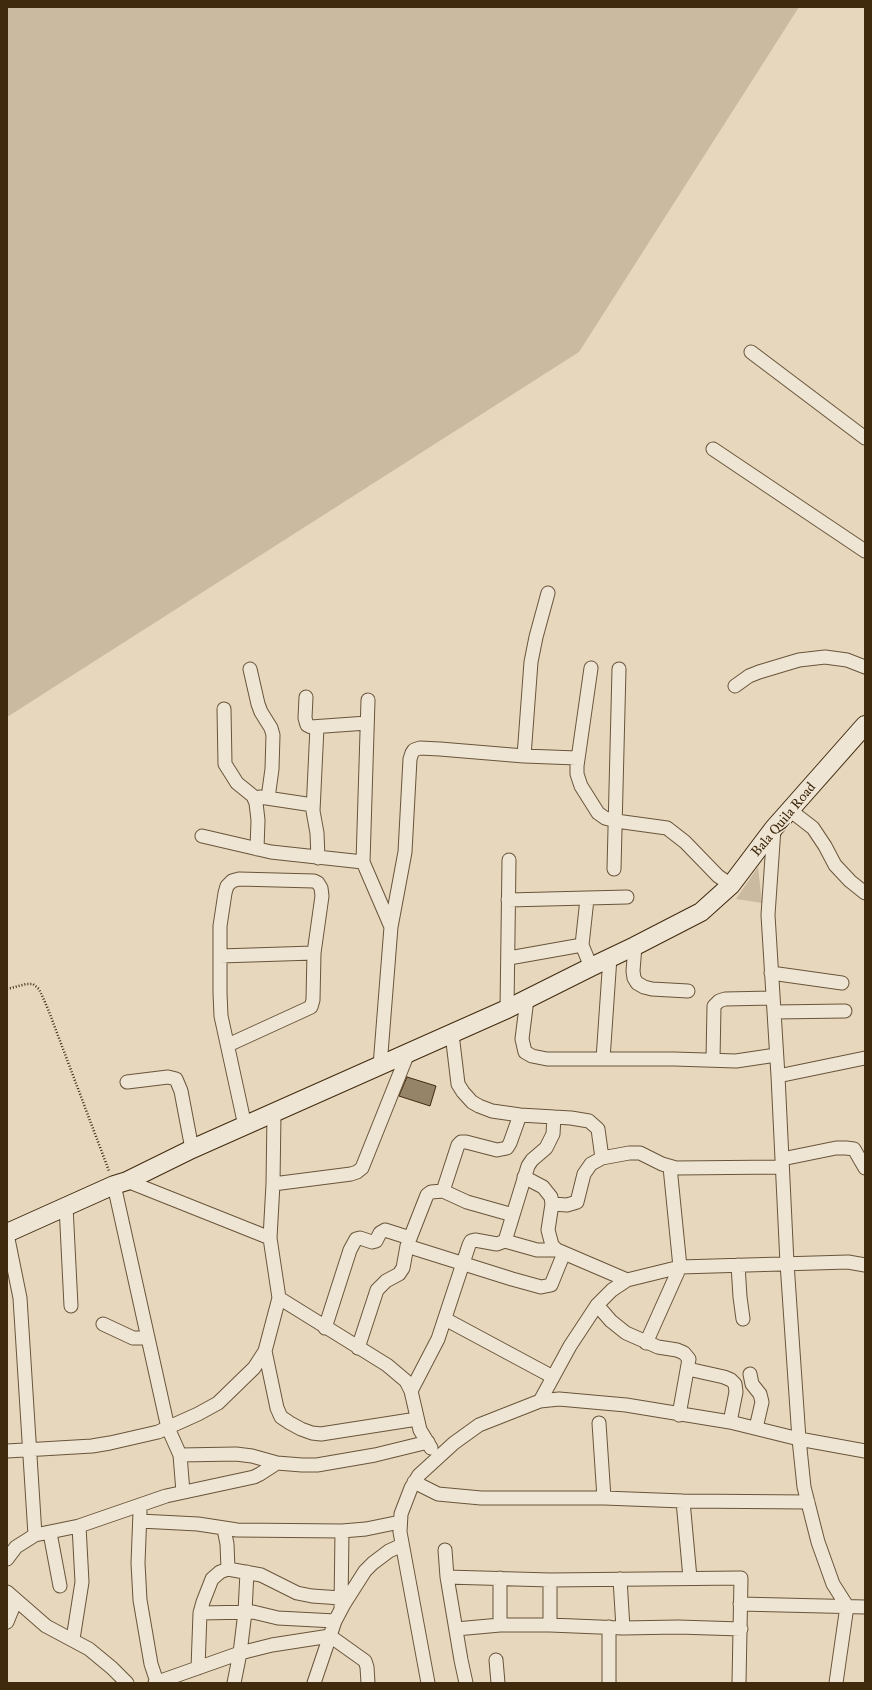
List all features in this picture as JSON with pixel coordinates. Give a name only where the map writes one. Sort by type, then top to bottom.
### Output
[{"type":"street","points":[[751,352],[865,438]]},
{"type":"street","points":[[713,449],[865,551]]},
{"type":"street","points":[[524,756],[531,662],[548,592]]},
{"type":"street","points":[[735,686],[749,676],[799,660],[825,657],[837,658],[865,667]]},
{"type":"street","points":[[591,668],[577,758],[577,774],[581,786],[598,813],[605,818],[616,821],[667,828],[685,842],[718,876],[731,885]]},
{"type":"street","points":[[614,869],[619,669]]},
{"type":"street","points":[[250,670],[258,704],[271,728],[272,735],[272,769],[268,798]]},
{"type":"street","points":[[306,697],[305,718],[307,725],[317,727],[367,723]]},
{"type":"street","points":[[368,700],[363,862],[391,927]]},
{"type":"street","points":[[224,708],[225,764],[237,783],[253,796],[313,805]]},
{"type":"street","name":"Bala Quila Road","points":[[7,1233],[507,1009],[701,912],[731,885],[774,828],[791,811],[865,725]]},
{"type":"street","points":[[317,727],[313,805],[318,844],[318,858]]},
{"type":"street","points":[[380,1066],[391,927],[405,852],[410,759],[414,750],[440,749],[524,756],[577,758]]},
{"type":"street","points":[[253,796],[257,810],[257,849]]},
{"type":"street","points":[[791,811],[813,828],[835,865],[865,893]]},
{"type":"street","points":[[774,828],[768,915],[787,1262],[801,1469],[808,1502],[828,1570],[834,1584],[847,1606],[836,1683]]},
{"type":"street","points":[[202,836],[257,849],[318,858],[363,862]]},
{"type":"street","points":[[507,1009],[509,958],[509,860]]},
{"type":"street","points":[[228,1045],[311,1007],[313,1000],[314,953],[322,896],[318,883],[308,880],[249,879],[232,881],[227,886],[220,926],[221,1016],[245,1126]]},
{"type":"street","points":[[508,900],[627,897]]},
{"type":"street","points":[[587,899],[582,945],[591,967]]},
{"type":"street","points":[[509,958],[582,945]]},
{"type":"street","points":[[635,946],[633,971],[634,978],[637,983],[652,989],[688,991]]},
{"type":"street","points":[[220,956],[314,953]]},
{"type":"street","points":[[603,1059],[610,957]]},
{"type":"street","points":[[771,973],[842,983]]},
{"type":"street","points":[[713,1060],[714,1006],[719,1001],[725,999],[772,998]]},
{"type":"street","points":[[528,999],[522,1039],[526,1052],[532,1056],[547,1059],[736,1061],[776,1055]]},
{"type":"street","points":[[774,1012],[845,1011]]},
{"type":"street","points":[[452,1034],[458,1084],[472,1102],[485,1109],[520,1115],[554,1117],[589,1122],[598,1129],[600,1134],[602,1158]]},
{"type":"street","points":[[273,1184],[351,1174],[362,1168],[408,1053]]},
{"type":"street","points":[[778,1076],[865,1058]]},
{"type":"street","points":[[127,1082],[168,1078],[176,1079],[181,1091],[192,1149]]},
{"type":"street","points":[[7,1451],[110,1443],[152,1433],[168,1428],[218,1403],[247,1377],[265,1351],[279,1298],[270,1238],[273,1184],[274,1113]]},
{"type":"street","points":[[443,1191],[458,1145],[466,1142],[497,1150],[507,1148],[520,1115]]},
{"type":"street","points":[[505,1241],[528,1166],[532,1160],[546,1148],[553,1134],[554,1117]]},
{"type":"street","points":[[552,1204],[567,1205],[577,1202],[586,1168],[602,1158],[629,1153],[640,1153],[670,1167],[685,1169],[782,1163],[836,1148],[846,1148],[854,1149],[865,1168]]},
{"type":"street","points":[[646,1343],[680,1267],[670,1167]]},
{"type":"street","points":[[524,1177],[543,1187],[551,1197],[552,1204],[548,1230],[552,1245],[560,1252]]},
{"type":"street","points":[[183,1492],[180,1455],[168,1428],[147,1338],[121,1183],[270,1238]]},
{"type":"street","points":[[358,1348],[377,1290],[386,1281],[400,1274],[403,1268],[408,1242],[427,1195],[431,1192],[443,1191],[467,1202],[513,1215]]},
{"type":"street","points":[[66,1206],[72,1306]]},
{"type":"street","points":[[325,1328],[350,1250],[356,1239],[360,1238],[372,1242],[376,1241],[380,1233],[385,1230],[408,1242],[464,1263],[517,1281],[541,1287],[552,1285],[560,1252]]},
{"type":"street","points":[[7,1233],[20,1298],[35,1535]]},
{"type":"street","points":[[411,1391],[436,1343],[464,1263],[466,1250],[471,1241],[475,1240],[497,1244],[505,1241],[537,1250],[560,1252],[627,1280]]},
{"type":"street","points":[[540,1401],[570,1346],[597,1305],[612,1290],[627,1280],[680,1267],[787,1262],[848,1262],[865,1265]]},
{"type":"street","points":[[738,1265],[740,1298],[744,1319]]},
{"type":"street","points":[[279,1298],[397,1372],[406,1381],[411,1391],[420,1430],[436,1458]]},
{"type":"street","points":[[597,1305],[604,1314],[622,1330],[646,1343],[684,1353],[689,1359],[679,1415]]},
{"type":"street","points":[[445,1319],[553,1377]]},
{"type":"street","points":[[103,1324],[133,1338],[147,1338]]},
{"type":"street","points":[[265,1351],[277,1408],[281,1416],[290,1423],[312,1433],[321,1434],[417,1419]]},
{"type":"street","points":[[688,1369],[732,1380],[735,1384],[736,1392],[730,1422]]},
{"type":"street","points":[[750,1374],[752,1384],[760,1394],[762,1402],[756,1428]]},
{"type":"street","points":[[428,1683],[402,1545],[400,1522],[404,1505],[414,1482],[436,1458],[479,1425],[540,1401],[559,1399],[610,1404],[730,1422],[799,1439],[865,1451]]},
{"type":"street","points":[[599,1423],[604,1498]]},
{"type":"street","points":[[180,1455],[236,1454],[277,1462],[317,1465],[375,1455],[428,1442]]},
{"type":"street","points":[[7,1559],[16,1548],[35,1535],[79,1526],[140,1506],[156,1499],[254,1477],[277,1462]]},
{"type":"street","points":[[414,1482],[438,1494],[465,1498],[604,1498],[683,1501],[808,1502]]},
{"type":"street","points":[[683,1501],[690,1578]]},
{"type":"street","points":[[140,1506],[138,1563],[140,1600],[151,1664],[156,1683],[240,1653],[330,1636],[365,1661],[368,1683]]},
{"type":"street","points":[[140,1521],[198,1524],[237,1530],[342,1531],[366,1529],[400,1522]]},
{"type":"street","points":[[74,1639],[82,1582],[79,1526]]},
{"type":"street","points":[[224,1528],[227,1544],[228,1569]]},
{"type":"street","points":[[341,1604],[342,1531]]},
{"type":"street","points":[[50,1533],[60,1586]]},
{"type":"street","points":[[314,1683],[341,1604],[369,1567],[383,1555],[402,1545]]},
{"type":"street","points":[[445,1550],[447,1577],[466,1683]]},
{"type":"street","points":[[198,1668],[200,1613],[208,1587],[212,1579],[220,1572],[228,1569],[269,1578],[296,1593],[341,1604]]},
{"type":"street","points":[[234,1683],[240,1653],[245,1612],[246,1572]]},
{"type":"street","points":[[447,1577],[550,1580],[741,1578],[739,1683]]},
{"type":"street","points":[[500,1578],[500,1625]]},
{"type":"street","points":[[620,1579],[623,1628]]},
{"type":"street","points":[[550,1580],[550,1625]]},
{"type":"street","points":[[12,1596],[46,1626],[74,1639],[112,1668],[127,1683]]},
{"type":"street","points":[[7,1622],[12,1596]]},
{"type":"street","points":[[740,1604],[865,1607]]},
{"type":"street","points":[[200,1613],[245,1612],[258,1613],[278,1618],[335,1621]]},
{"type":"street","points":[[456,1629],[500,1625],[741,1629]]},
{"type":"street","points":[[609,1627],[609,1683]]},
{"type":"street","points":[[496,1660],[498,1683]]},
{"type":"path","points":[[7,989],[26,984],[33,984],[39,989],[121,1183]]},
{"type":"shaded area","points":[[7,7],[799,7],[579,352],[7,717]]},
{"type":"shaded area","points":[[758,867],[762,903],[736,899]]},
{"type":"building","points":[[407,1077],[436,1086],[430,1106],[399,1096]]}]
